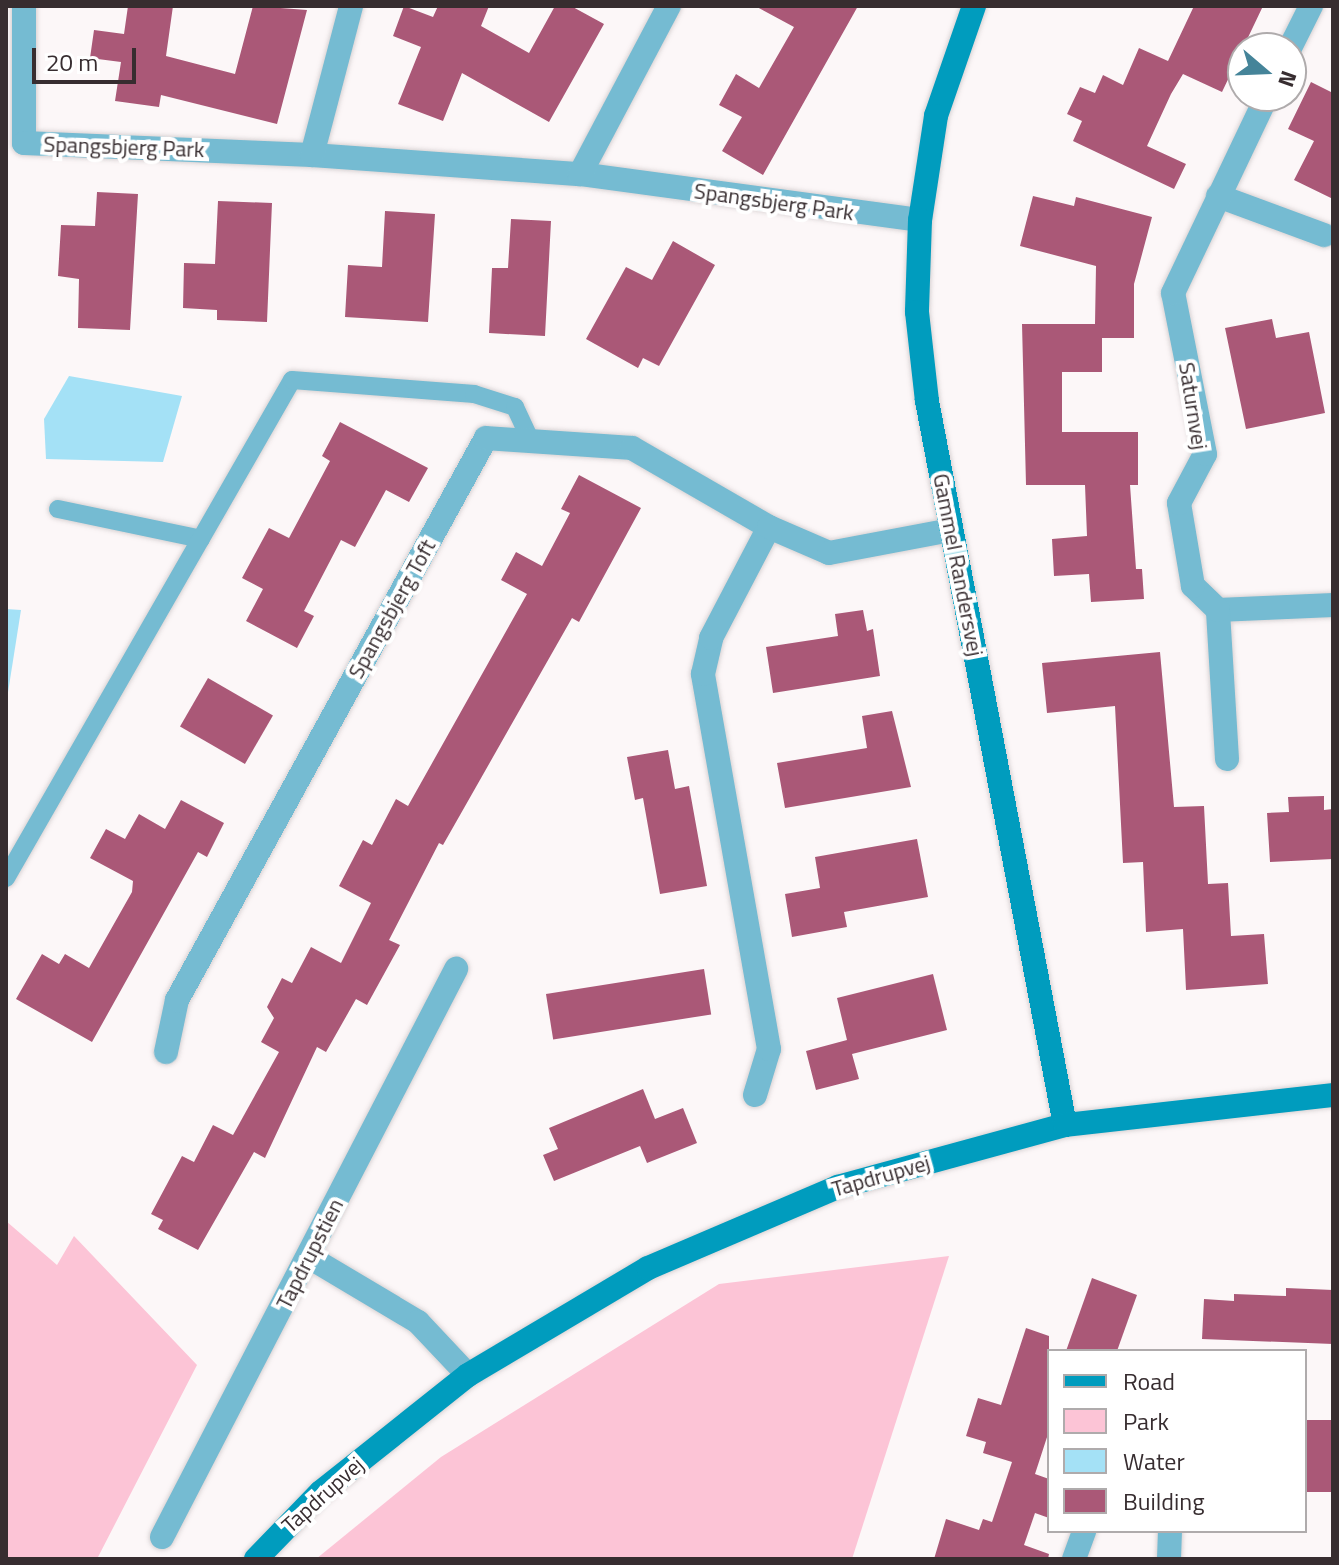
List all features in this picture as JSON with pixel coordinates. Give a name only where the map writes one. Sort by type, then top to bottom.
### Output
[{"type":"street","name":"Spangsbjerg Park","points":[[24,6],[24,143],[312,155],[580,174],[920,220]]},
{"type":"street","points":[[312,155],[351,6]]},
{"type":"street","points":[[580,174],[669,6]]},
{"type":"street","name":"Gammel Randersvej","points":[[974,6],[936,116],[920,220],[917,312],[927,401],[1065,1125]]},
{"type":"street","points":[[1298,32],[1311,6]]},
{"type":"street","name":"Saturnvej","points":[[1218,610],[1193,586],[1179,503],[1205,454],[1173,293],[1259,112]]},
{"type":"street","points":[[1218,196],[1324,235]]},
{"type":"street","name":"Spangsbjerg Toft","points":[[166,1052],[177,1000],[486,438],[632,448],[769,527],[829,553],[951,530]]},
{"type":"street","points":[[755,1095],[769,1049],[703,674],[711,638],[769,527]]},
{"type":"street","points":[[1227,759],[1218,610],[1333,605]]},
{"type":"street","name":"Tapdrupstien","points":[[162,1537],[456,969]]},
{"type":"street","name":"Tapdrupvej","points":[[256,1559],[321,1492],[468,1375],[648,1268],[838,1187],[1065,1125],[1333,1095]]},
{"type":"street","points":[[309,1257],[418,1322],[468,1375]]},
{"type":"street","points":[[1074,1559],[1083,1533]]},
{"type":"street","points":[[1169,1559],[1170,1533]]},
{"type":"lane","points":[[6,878],[292,380],[474,394],[515,407],[531,441]]},
{"type":"lane","points":[[58,509],[201,539]]},
{"type":"green space","points":[[6,1221],[57,1265],[74,1236],[197,1365],[97,1559],[6,1559]]},
{"type":"green space","points":[[949,1256],[852,1559],[316,1559],[441,1457],[719,1284]]},
{"type":"water","points":[[69,376],[182,396],[163,462],[46,459],[44,419]]},
{"type":"water","points":[[6,609],[21,610],[6,705]]},
{"type":"building","points":[[128,6],[173,6],[166,56],[235,74],[253,6],[307,10],[277,124],[161,95],[159,107],[115,101],[121,62],[90,58],[94,30],[124,34]]},
{"type":"building","points":[[404,6],[433,17],[438,6],[489,6],[481,26],[529,53],[555,6],[571,6],[604,24],[549,122],[462,73],[443,121],[398,104],[421,47],[393,36]]},
{"type":"building","points":[[755,6],[858,6],[763,175],[722,151],[742,117],[719,105],[736,74],[759,88],[794,27]]},
{"type":"building","points":[[1194,6],[1263,6],[1251,32],[1227,32],[1227,82],[1222,92],[1183,74],[1171,94],[1147,146],[1186,164],[1174,189],[1073,141],[1082,121],[1067,114],[1080,87],[1095,93],[1103,75],[1123,85],[1139,48],[1168,61]]},
{"type":"building","points":[[1311,82],[1333,93],[1333,199],[1294,180],[1314,141],[1288,129],[1296,112],[1307,112],[1307,90]]},
{"type":"building","points":[[97,192],[138,194],[130,330],[78,328],[79,279],[58,276],[61,225],[95,226]]},
{"type":"building","points":[[1033,196],[1074,206],[1076,197],[1152,217],[1134,284],[1134,338],[1102,338],[1102,372],[1062,372],[1062,432],[1138,432],[1138,485],[1130,485],[1136,569],[1142,569],[1144,599],[1091,602],[1089,574],[1054,576],[1052,539],[1087,536],[1085,485],[1026,485],[1022,324],[1095,324],[1096,266],[1020,246]]},
{"type":"building","points":[[218,201],[272,203],[267,322],[217,320],[217,310],[183,308],[184,263],[215,264]]},
{"type":"building","points":[[385,211],[435,214],[428,322],[345,317],[348,265],[382,267]]},
{"type":"building","points":[[511,219],[551,221],[545,336],[489,333],[492,268],[508,268]]},
{"type":"building","points":[[673,241],[715,265],[659,366],[643,358],[638,368],[586,339],[626,267],[652,280]]},
{"type":"building","points":[[1272,319],[1276,338],[1309,332],[1325,413],[1246,429],[1225,328]]},
{"type":"building","points":[[340,422],[428,468],[409,502],[386,490],[355,547],[341,540],[304,611],[314,616],[297,648],[246,621],[263,589],[242,578],[269,528],[289,538],[330,461],[322,456]]},
{"type":"building","points":[[579,475],[641,508],[579,622],[572,618],[443,845],[439,843],[389,940],[400,945],[367,1005],[356,999],[326,1052],[317,1047],[265,1158],[254,1152],[198,1250],[158,1229],[163,1220],[151,1214],[182,1156],[194,1162],[213,1125],[233,1135],[279,1052],[261,1042],[274,1018],[267,1007],[282,978],[292,983],[311,947],[341,963],[371,903],[339,886],[363,840],[372,845],[396,799],[408,806],[527,594],[501,580],[516,552],[542,566],[570,513],[561,509]]},
{"type":"building","points":[[863,610],[867,631],[873,629],[880,676],[773,693],[766,647],[838,636],[835,614]]},
{"type":"building","points":[[1160,652],[1174,807],[1204,806],[1208,884],[1228,883],[1231,936],[1264,934],[1268,984],[1186,990],[1183,929],[1146,932],[1143,862],[1123,863],[1115,706],[1047,713],[1042,663]]},
{"type":"building","points":[[208,678],[273,716],[245,764],[180,726]]},
{"type":"building","points":[[892,711],[911,787],[785,808],[777,763],[867,748],[862,716]]},
{"type":"building","points":[[668,750],[675,789],[689,786],[707,886],[660,894],[643,798],[635,800],[627,757]]},
{"type":"building","points":[[1324,796],[1324,810],[1333,809],[1333,859],[1270,862],[1267,813],[1289,812],[1288,797]]},
{"type":"building","points":[[181,800],[224,823],[207,857],[198,852],[92,1042],[16,999],[42,954],[59,964],[65,954],[89,968],[132,892],[133,881],[90,858],[106,829],[125,839],[139,814],[165,829]]},
{"type":"building","points":[[917,839],[928,897],[844,912],[847,927],[792,937],[785,894],[820,888],[815,857]]},
{"type":"building","points":[[704,969],[711,1014],[553,1039],[546,994]]},
{"type":"building","points":[[933,974],[947,1030],[852,1054],[859,1079],[816,1090],[806,1051],[847,1040],[837,998]]},
{"type":"building","points":[[643,1089],[655,1119],[683,1108],[697,1143],[647,1163],[640,1146],[554,1181],[543,1155],[558,1149],[549,1128]]},
{"type":"building","points":[[1092,1278],[1137,1295],[1118,1349],[1067,1349]]},
{"type":"building","points":[[1286,1288],[1333,1290],[1333,1344],[1202,1339],[1204,1299],[1234,1301],[1234,1294],[1286,1296]]},
{"type":"building","points":[[1026,1328],[1049,1336],[1047,1437],[1035,1474],[1047,1478],[1047,1517],[1035,1513],[1024,1545],[1049,1554],[1048,1559],[934,1559],[946,1519],[979,1530],[983,1519],[992,1522],[1012,1462],[983,1453],[986,1442],[966,1436],[978,1398],[1001,1405]]},
{"type":"building","points":[[1307,1420],[1333,1420],[1333,1492],[1307,1492]]}]
